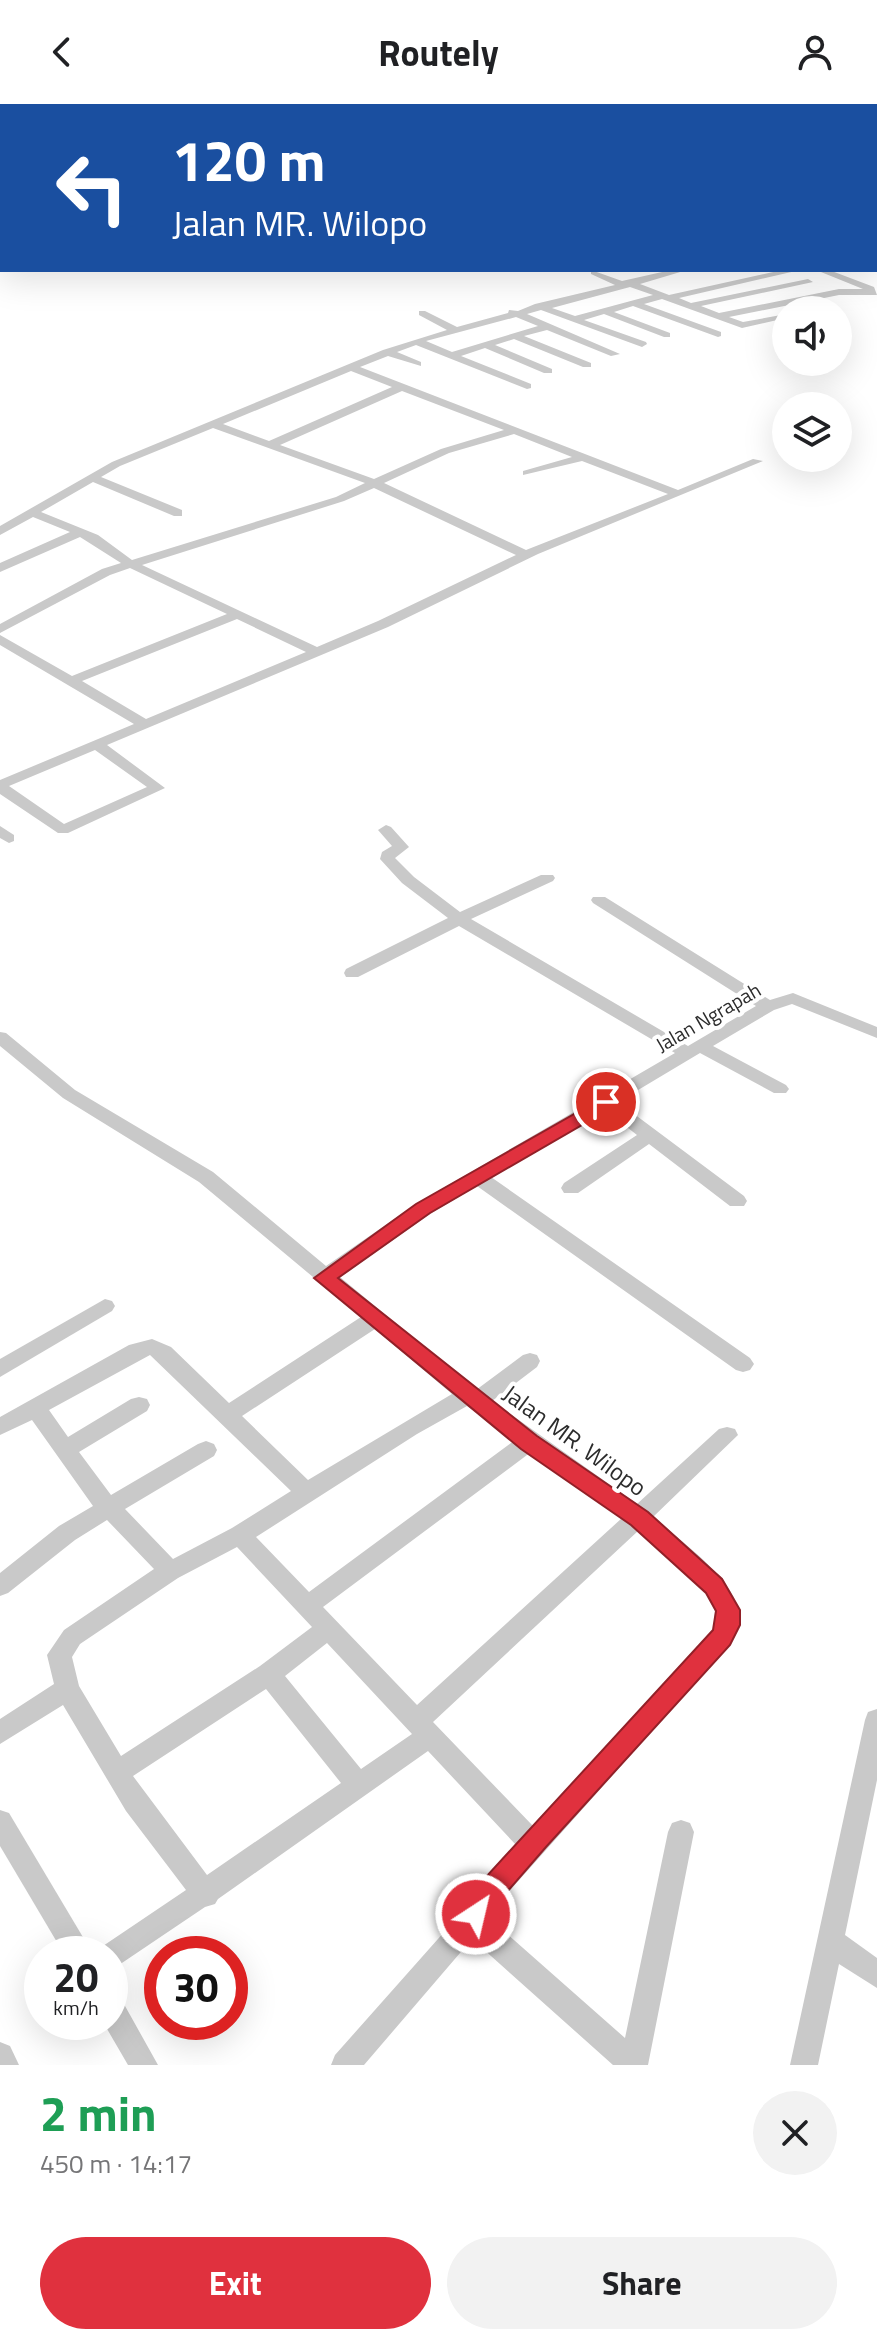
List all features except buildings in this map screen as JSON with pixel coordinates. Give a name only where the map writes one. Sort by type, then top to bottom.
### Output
[{"type":"street","points":[[594,272],[743,325],[772,320]]},
{"type":"street","points":[[642,272],[651,277]]},
{"type":"street","points":[[738,272],[750,280]]},
{"type":"street","points":[[572,320],[633,303],[782,272],[839,292]]},
{"type":"street","points":[[826,272],[877,292]]},
{"type":"street","points":[[0,531],[90,477],[416,341],[512,312],[651,277],[675,274],[692,292]]},
{"type":"street","points":[[701,275],[723,286]]},
{"type":"street","points":[[688,306],[808,282]]},
{"type":"street","points":[[717,316],[839,292],[877,292]]},
{"type":"street","points":[[633,303],[718,334]]},
{"type":"street","points":[[538,306],[642,344]]},
{"type":"street","points":[[604,311],[667,335]]},
{"type":"street","points":[[512,312],[615,354]]},
{"type":"street","points":[[422,313],[453,329]]},
{"type":"street","points":[[452,355],[545,327]]},
{"type":"street","points":[[514,336],[587,365]]},
{"type":"street","points":[[416,341],[527,386]]},
{"type":"street","points":[[486,345],[548,371]]},
{"type":"street","points":[[387,352],[417,364]]},
{"type":"street","points":[[350,367],[678,494]]},
{"type":"street","points":[[270,445],[401,387]]},
{"type":"street","points":[[212,424],[374,483],[526,555]]},
{"type":"street","points":[[0,629],[106,572],[129,563],[325,504],[445,451],[513,431]]},
{"type":"street","points":[[527,473],[583,457]]},
{"type":"street","points":[[0,786],[383,624],[526,555],[757,461]]},
{"type":"street","points":[[90,477],[178,513]]},
{"type":"street","points":[[33,513],[80,532],[129,563],[315,651]]},
{"type":"street","points":[[0,568],[80,532]]},
{"type":"street","points":[[73,680],[238,614]]},
{"type":"street","points":[[0,639],[145,724]]},
{"type":"street","points":[[0,786],[63,830],[158,788],[97,745]]},
{"type":"street","points":[[386,830],[401,847],[387,855],[388,859],[408,880],[459,919],[693,1050],[780,1089]]},
{"type":"street","points":[[352,973],[547,878]]},
{"type":"street","points":[[599,900],[768,1006]]},
{"type":"street","name":"Jalan Ngrapah","points":[[324,1278],[423,1209],[768,1006],[793,998],[877,1033]]},
{"type":"street","name":"Jalan MR. Wilopo","points":[[0,1037],[69,1094],[206,1177],[472,1398],[640,1519],[714,1586],[728,1610],[728,1625],[721,1638],[532,1844],[484,1899],[476,1914],[345,2065]]},
{"type":"street","points":[[606,1102],[737,1201]]},
{"type":"street","points":[[571,1188],[648,1136]]},
{"type":"street","points":[[479,1178],[743,1364]]},
{"type":"street","points":[[0,1369],[105,1306]]},
{"type":"street","points":[[228,1414],[374,1319]]},
{"type":"street","points":[[0,1427],[136,1351],[152,1347],[164,1353],[308,1494]]},
{"type":"street","points":[[206,1895],[135,1803],[67,1689],[59,1661],[61,1649],[72,1637],[170,1571],[240,1535],[409,1428],[472,1398],[530,1361]]},
{"type":"street","points":[[65,1450],[139,1405]]},
{"type":"street","points":[[36,1408],[109,1507],[170,1571]]},
{"type":"street","points":[[128,1946],[206,1895],[358,1785],[422,1729],[727,1435]]},
{"type":"street","points":[[307,1606],[529,1442]]},
{"type":"street","points":[[0,1586],[47,1547],[206,1450]]},
{"type":"street","points":[[240,1535],[532,1844]]},
{"type":"street","points":[[118,1772],[269,1674],[328,1629]]},
{"type":"street","points":[[269,1674],[358,1785]]},
{"type":"street","points":[[0,1733],[67,1689]]},
{"type":"street","points":[[804,2065],[877,1720]]},
{"type":"street","points":[[0,1822],[68,1936]]},
{"type":"street","points":[[476,1914],[476,1921],[484,1933],[634,2065],[681,1832]]},
{"type":"street","points":[[829,1940],[877,1974]]},
{"type":"street","points":[[128,2038],[144,2065]]},
{"type":"street","points":[[0,2056],[5,2065]]},
{"type":"route","points":[[476,1914],[484,1899],[536,1839],[721,1638],[728,1625],[728,1610],[714,1586],[640,1519],[529,1442],[324,1278],[423,1209],[606,1102]]}]
